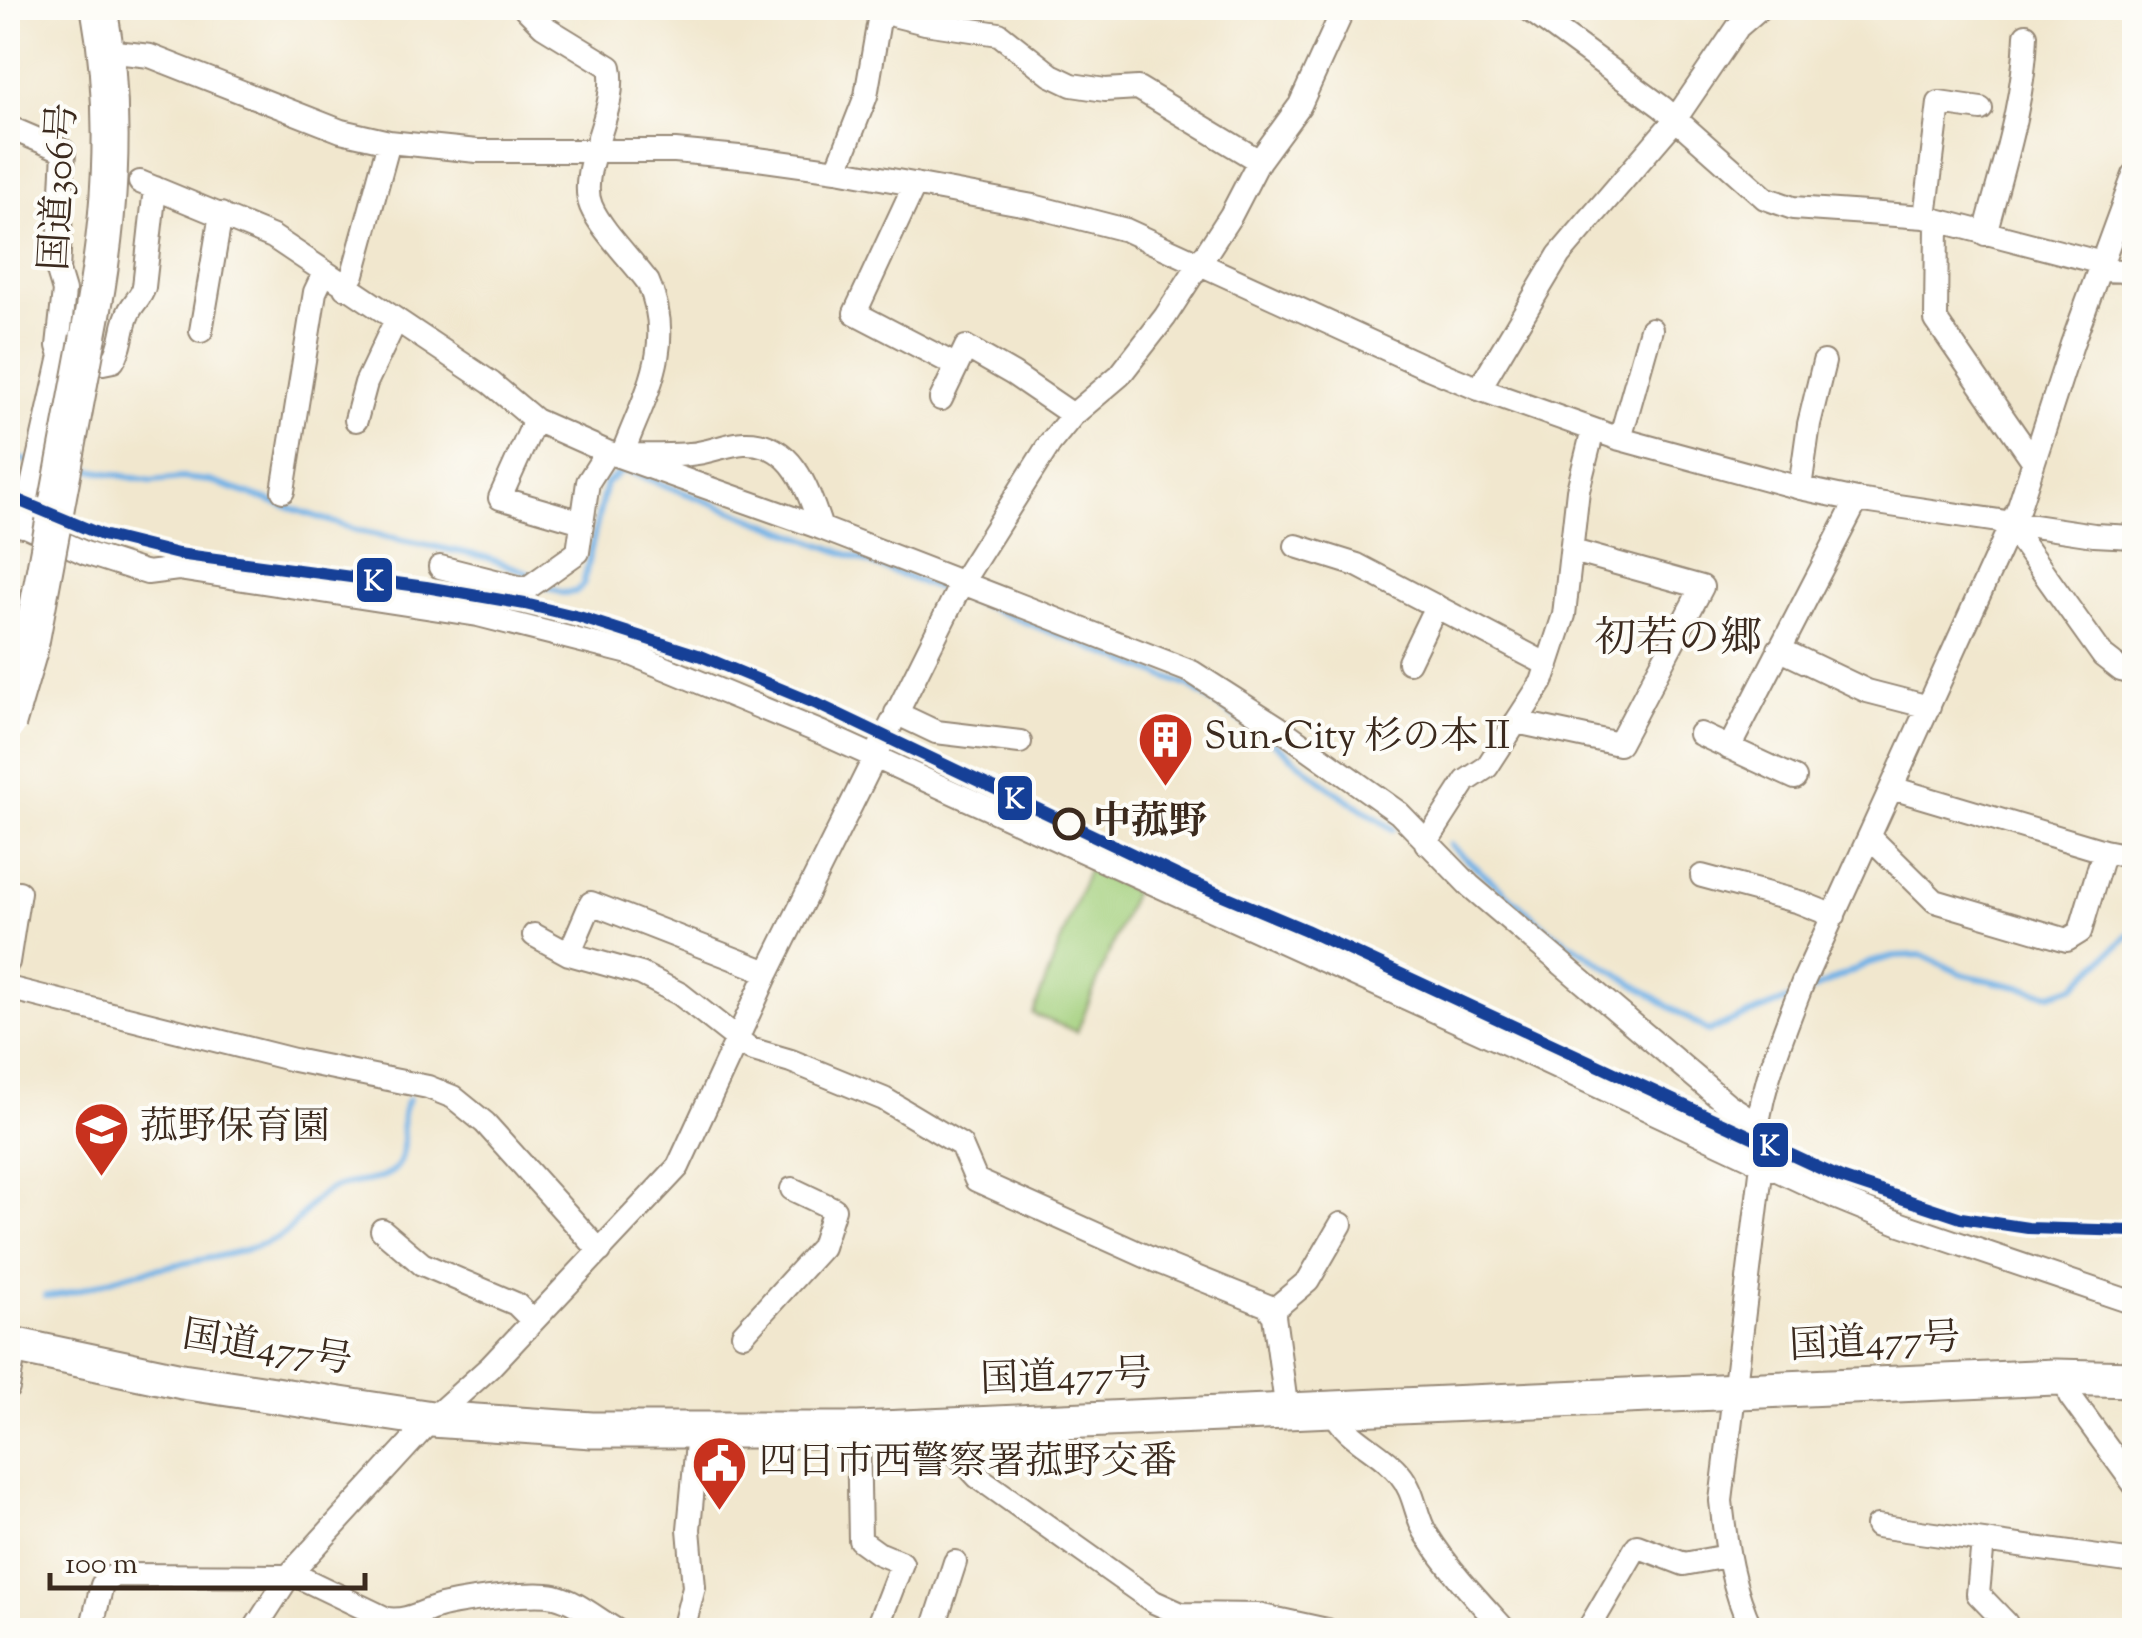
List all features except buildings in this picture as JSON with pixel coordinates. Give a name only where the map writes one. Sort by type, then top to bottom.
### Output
[{"type":"highway","name":"国道306号","points":[[8,723],[30,648],[75,347],[100,277],[112,134],[107,51],[99,8]]},
{"type":"highway","name":"国道477号","points":[[11,1345],[182,1381],[432,1418],[592,1430],[698,1432],[858,1430],[2068,1378],[2134,1379]]},
{"type":"street","points":[[440,567],[526,589],[578,552],[588,482],[614,454],[662,341],[648,282],[591,206],[588,184],[614,87],[610,67],[543,26],[525,8]]},
{"type":"street","points":[[837,170],[866,96],[882,8],[925,23],[999,34],[1051,75],[1072,85],[1105,90],[1138,88],[1259,161]]},
{"type":"street","points":[[254,1630],[290,1575],[432,1418],[490,1367],[678,1167],[768,972],[961,583],[1036,470],[1043,453],[1073,415],[1120,376],[1200,263],[1259,161],[1300,105],[1344,8]]},
{"type":"street","points":[[1527,8],[1662,107],[1766,198],[1781,204],[1931,220],[2101,266],[2134,271]]},
{"type":"street","points":[[1479,389],[1558,256],[1674,121],[1738,27],[1760,8]]},
{"type":"street","points":[[1985,234],[2016,117],[2026,35]]},
{"type":"street","points":[[107,51],[150,56],[308,119],[389,142],[477,151],[675,151],[837,170],[1032,206],[1126,230],[1479,389],[1620,439],[1800,488],[2015,532],[2134,537]]},
{"type":"street","points":[[1981,108],[1939,103],[1931,220],[1936,320],[2032,459]]},
{"type":"street","points":[[8,127],[64,150],[58,271],[64,291],[58,346],[75,347],[103,363],[113,360],[120,350],[128,312],[144,287],[147,185],[273,237],[491,383],[536,420],[614,454],[821,528],[1192,672],[1278,726],[1399,814],[1554,960],[1727,1104],[1757,1123]]},
{"type":"street","points":[[345,288],[353,274],[389,142]]},
{"type":"street","points":[[1752,1630],[1741,1609],[1727,1556],[1721,1500],[1758,1162],[1757,1123],[1767,1074],[1803,982],[1929,706],[2015,532],[2032,459],[2134,175]]},
{"type":"street","points":[[915,184],[855,313],[957,366]]},
{"type":"street","points":[[201,331],[221,214]]},
{"type":"street","points":[[284,491],[315,292],[324,273]]},
{"type":"street","points":[[356,420],[366,383],[396,322]]},
{"type":"street","points":[[1620,439],[1651,329]]},
{"type":"street","points":[[75,347],[40,461],[15,522],[85,554],[146,573],[178,568],[478,615],[611,648],[822,734],[1901,1224],[2134,1303]]},
{"type":"street","points":[[941,399],[966,347],[1073,415]]},
{"type":"street","points":[[1800,488],[1809,424],[1824,362]]},
{"type":"street","points":[[536,420],[500,498],[582,522]]},
{"type":"street","points":[[1426,842],[1466,780],[1486,767],[1542,682],[1564,616],[1578,490],[1593,430]]},
{"type":"street","points":[[614,454],[692,454],[745,443],[772,450],[792,461],[821,528]]},
{"type":"street","points":[[1730,748],[1857,500]]},
{"type":"street","points":[[2015,532],[2102,656],[2121,670],[2134,673]]},
{"type":"street","points":[[1296,546],[1357,565],[1548,665]]},
{"type":"street","points":[[1516,722],[1619,744],[1702,587],[1573,551]]},
{"type":"street","points":[[1409,662],[1436,606]]},
{"type":"street","points":[[1779,649],[1867,690],[1929,706]]},
{"type":"street","points":[[896,713],[936,732],[1020,742]]},
{"type":"street","points":[[1700,734],[1794,778]]},
{"type":"street","points":[[1892,788],[2134,857]]},
{"type":"street","points":[[1870,837],[1935,901],[2067,940],[2080,932],[2104,851]]},
{"type":"street","points":[[1702,876],[1799,902],[1834,916]]},
{"type":"street","points":[[8,962],[19,892]]},
{"type":"street","points":[[569,954],[591,903],[768,972]]},
{"type":"street","points":[[534,936],[569,954],[654,980],[680,994],[736,1041],[884,1100],[961,1145],[976,1180],[1156,1262],[1268,1306],[1287,1412]]},
{"type":"street","points":[[8,988],[294,1060],[428,1087],[454,1097],[485,1123],[600,1252]]},
{"type":"street","points":[[743,1334],[822,1247],[834,1210],[792,1189]]},
{"type":"street","points":[[1271,1312],[1308,1281],[1341,1224]]},
{"type":"street","points":[[382,1230],[422,1264],[516,1304],[533,1321]]},
{"type":"street","points":[[8,1388],[11,1345]]},
{"type":"street","points":[[2068,1378],[2070,1396],[2134,1484]]},
{"type":"street","points":[[1334,1410],[1340,1424],[1402,1476],[1418,1505],[1423,1531],[1458,1578],[1505,1630]]},
{"type":"street","points":[[948,1426],[949,1446],[978,1478],[1154,1602],[1182,1614],[1258,1615],[1327,1630]]},
{"type":"street","points":[[858,1430],[860,1540],[902,1563],[876,1630]]},
{"type":"street","points":[[683,1630],[694,1587],[689,1529],[698,1432]]},
{"type":"street","points":[[1877,1526],[2134,1562]]},
{"type":"street","points":[[1983,1541],[1978,1594],[2006,1622],[2007,1630]]},
{"type":"street","points":[[1588,1630],[1637,1546],[1684,1564],[1727,1556]]},
{"type":"street","points":[[933,1630],[955,1562]]},
{"type":"street","points":[[90,1630],[102,1585],[115,1576],[290,1575],[387,1619],[419,1616],[445,1605],[539,1595],[567,1601],[606,1628]]},
{"type":"green space","points":[[1088,870],[1134,891],[1077,1032],[1033,1014]]},
{"type":"waterway","points":[[8,456],[32,462]]},
{"type":"waterway","points":[[74,467],[151,481],[210,481],[359,531],[485,557],[524,571],[534,579]]},
{"type":"waterway","points":[[544,586],[562,593],[575,592],[583,585],[606,483],[624,470],[949,593]]},
{"type":"waterway","points":[[961,597],[1189,686],[1393,829]]},
{"type":"waterway","points":[[1450,845],[1549,930],[1708,1031],[1792,998]]},
{"type":"waterway","points":[[1804,994],[1869,963],[1895,956],[1922,955],[1964,975],[2051,994],[2075,986],[2134,930]]},
{"type":"waterway","points":[[45,1296],[272,1241],[290,1229],[327,1191],[393,1171],[402,1155],[403,1116],[409,1099]]},
{"type":"transit line","name":"K","points":[[8,496],[102,535],[178,554],[525,604],[701,656],[817,704],[1189,881],[1306,930],[1841,1178],[1961,1218],[2028,1228],[2134,1231]]},
{"type":"place","name":"Sun-City 杉の本Ⅱ","points":[[1165,788]]},
{"type":"place","name":"中菰野","points":[[1069,824]]},
{"type":"place","name":"菰野保育園","points":[[101,1178]]},
{"type":"place","name":"四日市西警察署菰野交番","points":[[720,1513]]},
{"type":"district","name":"初若の郷","points":[[1678,641]]}]
